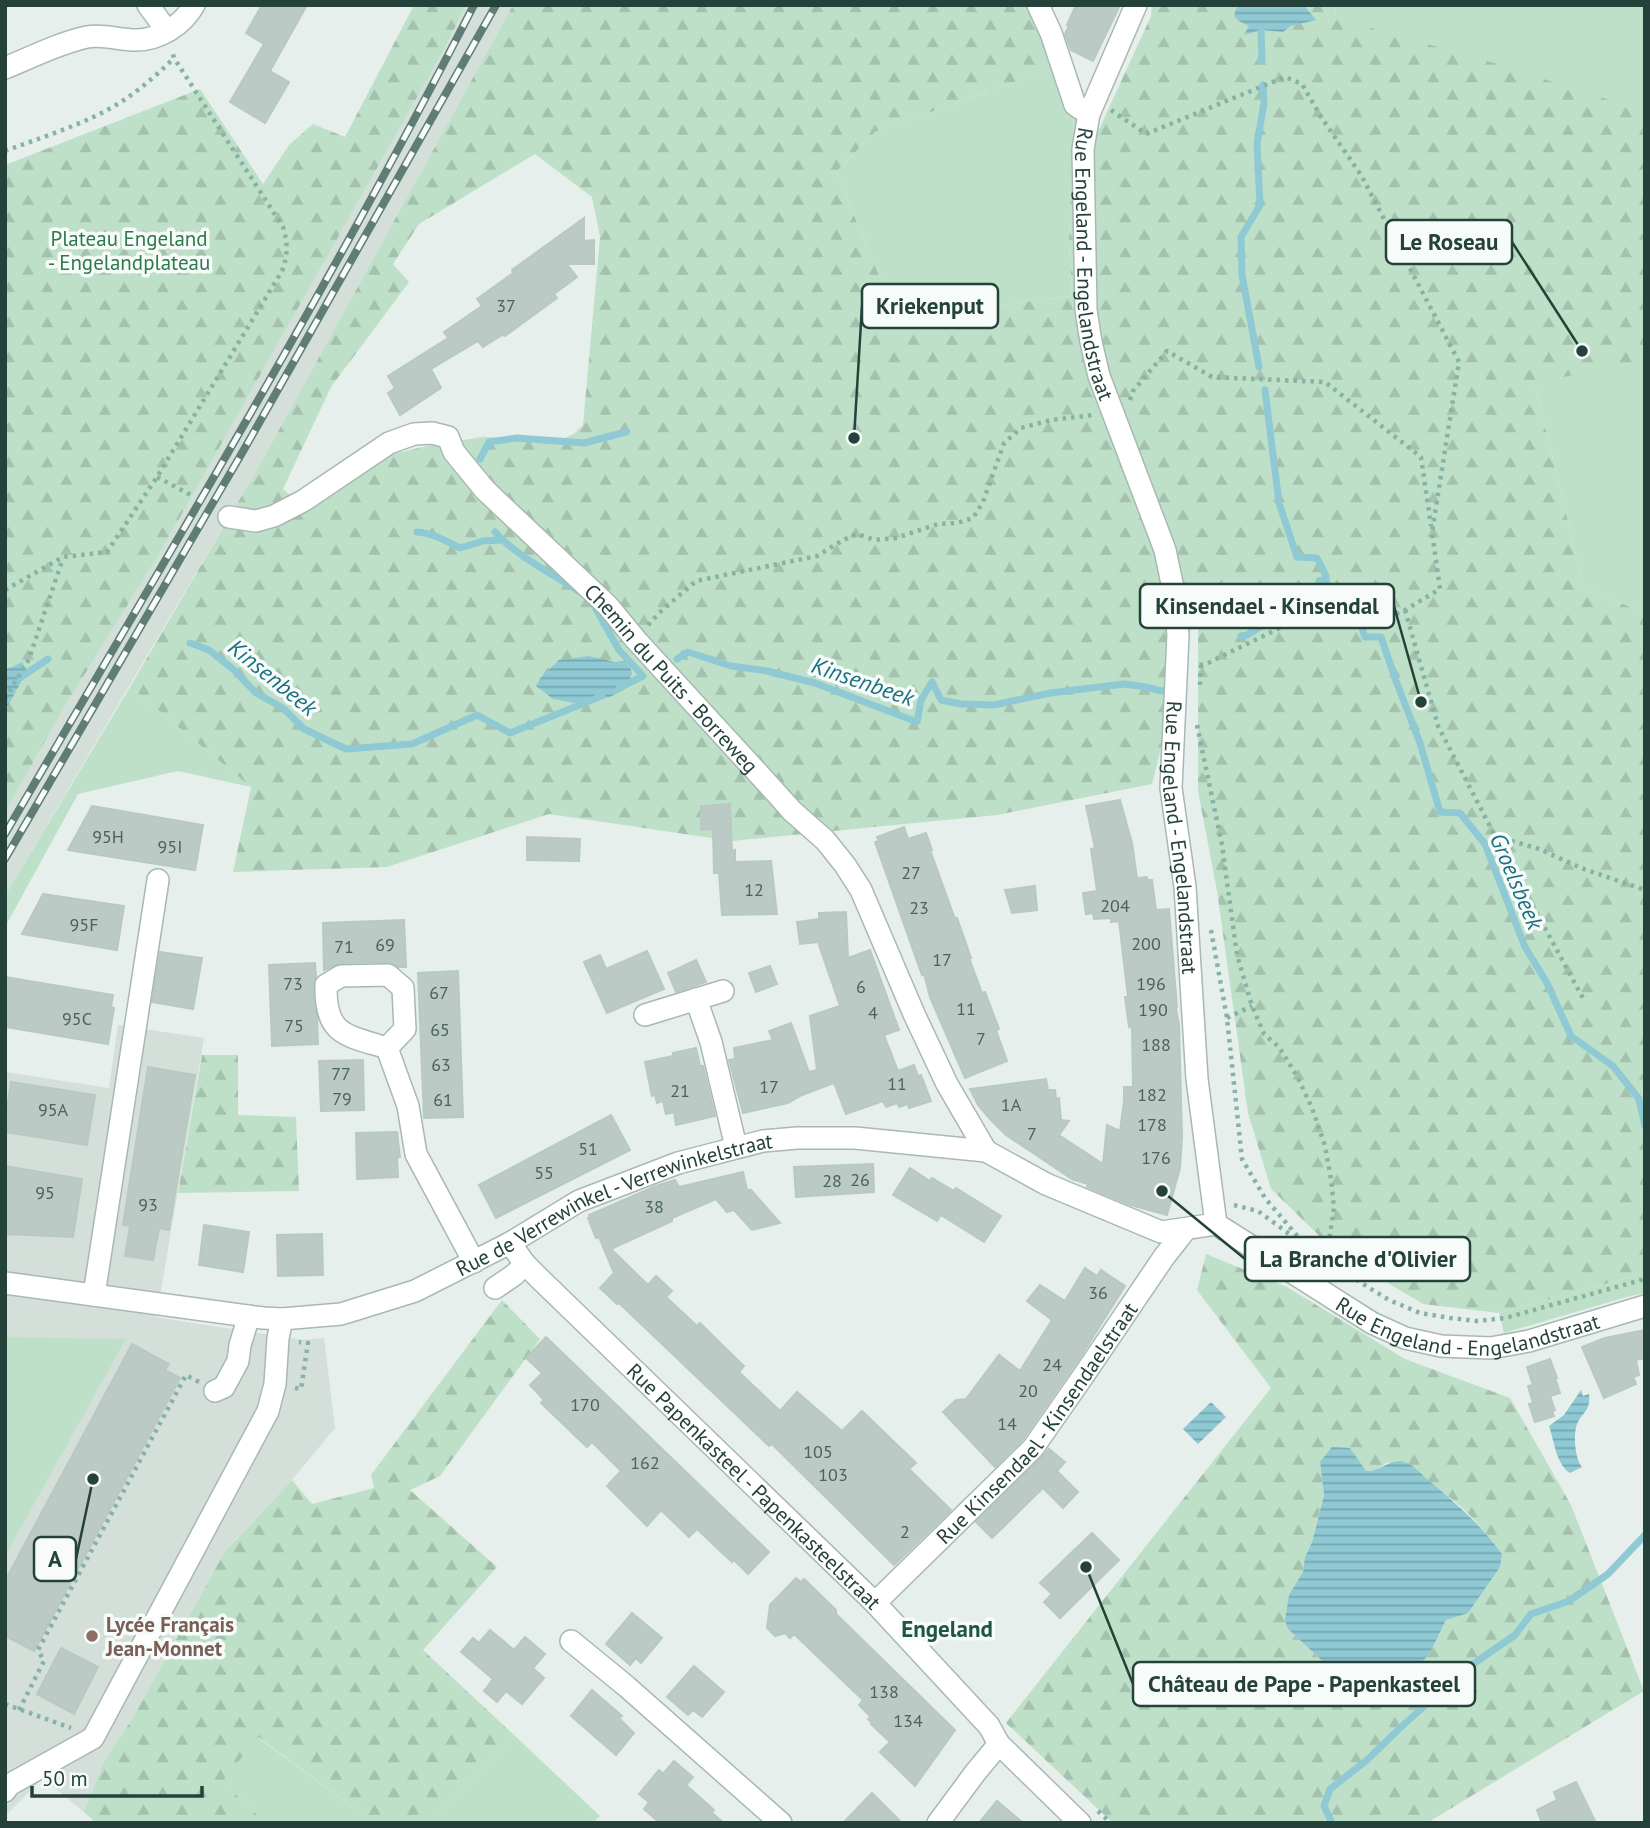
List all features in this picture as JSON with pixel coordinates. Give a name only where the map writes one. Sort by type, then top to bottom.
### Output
[{"type":"street","points":[[148,5],[167,32]]},
{"type":"street","points":[[5,68],[87,37],[136,40],[158,36],[189,14],[194,5]]},
{"type":"street","points":[[1038,5],[1051,33],[1075,105],[1089,114]]},
{"type":"street","name":"Rue Engeland - Engelandstraat","points":[[1136,5],[1089,114],[1083,149],[1086,310],[1096,365],[1119,414],[1164,550],[1173,588],[1178,635],[1171,788],[1185,887],[1197,1079],[1215,1214],[1372,1323],[1405,1338],[1441,1346],[1491,1348],[1529,1341],[1645,1306]]},
{"type":"street","name":"Chemin du Puits - Borreweg","points":[[229,517],[256,521],[274,516],[303,501],[389,443],[414,434],[432,433],[448,437],[454,452],[485,490],[608,606],[792,811],[825,840],[845,864],[861,890],[947,1084],[985,1151]]},
{"type":"street","points":[[94,1295],[158,880]]},
{"type":"street","points":[[645,1015],[723,991]]},
{"type":"street","points":[[696,999],[711,1042],[736,1147]]},
{"type":"street","points":[[387,1048],[408,1107],[416,1154],[474,1262]]},
{"type":"street","name":"Rue de Verrewinkel - Verrewinkelstraat","points":[[5,1283],[249,1317],[344,1322],[474,1262],[579,1201],[678,1163],[763,1141],[797,1138],[855,1138],[985,1151],[1046,1184],[1161,1232],[1186,1229],[1215,1214]]},
{"type":"street","name":"Rue Kinsendael - Kinsendaelstraat","points":[[875,1604],[1033,1448],[1186,1229]]},
{"type":"street","name":"Rue Papenkasteel - Papenkasteelstraat","points":[[510,1243],[525,1264],[875,1604],[989,1726],[999,1744],[1080,1823]]},
{"type":"street","points":[[495,1288],[525,1264]]},
{"type":"street","points":[[213,1395],[224,1387],[238,1361],[249,1317]]},
{"type":"street","points":[[7,1787],[93,1738],[268,1411],[275,1384],[282,1319]]},
{"type":"street","points":[[571,1641],[781,1823]]},
{"type":"street","points":[[938,1823],[999,1744]]},
{"type":"path","points":[[5,590],[63,557],[107,552],[157,477],[282,271],[287,258],[283,227],[174,58],[167,32]]},
{"type":"path","points":[[5,150],[65,129],[103,112],[125,100],[174,58]]},
{"type":"path","points":[[1089,114],[1100,115],[1110,108],[1146,134],[1284,77],[1302,84],[1361,175],[1459,362],[1432,532]]},
{"type":"path","points":[[659,613],[696,581],[817,556],[857,534],[875,540],[896,538],[938,524],[973,519],[983,502],[1004,443],[1021,428],[1051,420],[1119,414],[1133,391],[1167,352],[1212,377],[1325,382],[1421,457],[1440,589],[1380,621],[1366,610],[1294,621],[1201,665],[1192,666],[1192,657]]},
{"type":"path","points":[[157,477],[191,495]]},
{"type":"path","points":[[5,699],[29,659],[63,557]]},
{"type":"path","points":[[1405,610],[1438,726],[1585,1002]]},
{"type":"path","points":[[1199,688],[1201,665]]},
{"type":"path","points":[[1196,724],[1222,845],[1237,955],[1252,1006],[1264,1034],[1279,1047],[1297,1076],[1325,1146],[1334,1208],[1326,1261]]},
{"type":"path","points":[[1495,835],[1645,890]]},
{"type":"path","points":[[1211,926],[1227,1018],[1242,1158],[1265,1198],[1305,1245]]},
{"type":"path","points":[[1227,1018],[1252,1006]]},
{"type":"path","points":[[1215,1214],[1233,1204],[1258,1212],[1326,1261],[1389,1300],[1420,1313],[1450,1318],[1477,1321],[1505,1318],[1645,1279]]},
{"type":"path","points":[[19,1710],[44,1661],[38,1650],[186,1374],[213,1395]]},
{"type":"path","points":[[5,1704],[72,1728]]},
{"type":"shaded area","points":[[466,5],[513,5],[258,468],[5,896],[5,813],[62,711],[161,551],[446,46]]},
{"type":"shaded area","name":"Lycée Français Jean-Monnet","points":[[118,1025],[204,1038],[155,1317],[303,1340],[324,1338],[335,1428],[292,1480],[224,1553],[132,1719],[104,1761],[84,1812],[43,1778],[5,1816],[5,1072],[109,1088]]},
{"type":"green space","name":"Plateau Engeland - Engelandplateau","points":[[414,5],[466,5],[446,46],[161,551],[62,711],[5,813],[5,712],[27,671],[22,662],[5,670],[5,165],[200,89],[263,184],[289,145],[313,124],[345,137]]},
{"type":"green space","points":[[513,5],[1030,5],[1054,68],[875,132],[836,172],[897,319],[1072,296],[1069,240],[1074,113],[1097,134],[1151,16],[1152,5],[1335,5],[1336,16],[1645,111],[1645,368],[1618,364],[1535,384],[1584,588],[1645,613],[1645,1273],[1499,1313],[1423,1304],[1336,1252],[1271,1189],[1248,1113],[1217,891],[1198,791],[1198,601],[1152,784],[997,815],[732,841],[549,814],[387,867],[233,872],[251,787],[130,687],[258,468]],"holes":[[[535,154],[592,197],[600,237],[583,425],[574,434],[562,439],[482,437],[389,455],[307,509],[283,489],[331,387],[409,282],[393,264],[419,224]]]},
{"type":"green space","points":[[1335,5],[1645,5],[1645,613],[1584,588],[1535,384],[1336,16]]},
{"type":"green space","points":[[1054,68],[1074,113],[1069,240],[1072,296],[897,319],[836,172],[875,132]]},
{"type":"green space","points":[[130,687],[251,787],[178,771],[78,794],[5,927],[5,896]]},
{"type":"green space","points":[[202,1055],[238,1055],[238,1115],[296,1117],[299,1191],[178,1193]]},
{"type":"green space","points":[[1206,1254],[1287,1287],[1405,1359],[1510,1398],[1571,1505],[1644,1691],[1427,1823],[1113,1823],[1006,1723],[1271,1388],[1197,1290]],"holes":[[[1350,1448],[1365,1471],[1373,1472],[1388,1462],[1434,1487],[1465,1510],[1502,1554],[1446,1620],[1429,1655],[1360,1696],[1288,1629],[1289,1596],[1303,1572],[1324,1494],[1320,1462]]]},
{"type":"green space","points":[[1645,1273],[1645,1293],[1504,1333],[1499,1313]]},
{"type":"green space","points":[[502,1300],[540,1339],[440,1476],[410,1490],[497,1567],[423,1650],[514,1735],[429,1823],[375,1823],[258,1737],[222,1782],[266,1823],[96,1823],[84,1812],[104,1761],[132,1719],[224,1553],[292,1480],[312,1504],[374,1488],[371,1475]]},
{"type":"green space","points":[[5,1337],[126,1339],[5,1556]]},
{"type":"green space","points":[[514,1735],[600,1816],[593,1823],[429,1823]]},
{"type":"green space","points":[[257,1737],[375,1823],[266,1823],[221,1782]]},
{"type":"water","points":[[1242,5],[1304,5],[1316,20],[1291,26],[1283,32],[1261,30],[1244,35],[1249,26],[1234,16]]},
{"type":"water","points":[[589,656],[615,662],[625,661],[632,674],[625,689],[610,697],[574,703],[553,699],[536,686],[541,677],[559,660]]},
{"type":"water","points":[[22,662],[27,671],[5,712],[5,670]]},
{"type":"water","points":[[1581,1390],[1583,1396],[1589,1394],[1588,1408],[1577,1424],[1575,1434],[1576,1453],[1582,1467],[1570,1473],[1559,1458],[1549,1426],[1564,1415]]},
{"type":"water","points":[[1211,1402],[1226,1417],[1198,1444],[1183,1429]]},
{"type":"water","points":[[1332,1447],[1350,1448],[1366,1471],[1401,1461],[1412,1466],[1468,1515],[1502,1554],[1500,1567],[1468,1613],[1446,1620],[1429,1655],[1389,1690],[1360,1696],[1288,1629],[1285,1620],[1289,1595],[1303,1572],[1324,1495],[1320,1462]]},
{"type":"building","points":[[262,5],[307,5],[270,71],[289,82],[265,123],[230,102],[264,44],[246,33]]},
{"type":"building","points":[[1076,5],[1120,5],[1093,61],[1071,50],[1065,34]]},
{"type":"building","points":[[584,218],[584,241],[594,240],[594,264],[567,264],[577,277],[554,294],[557,298],[505,336],[502,335],[483,347],[478,341],[431,369],[441,388],[400,415],[388,393],[395,388],[388,376],[448,338],[444,332],[482,306],[477,299]]},
{"type":"building","points":[[1120,800],[1132,843],[1137,878],[1147,877],[1147,880],[1152,880],[1156,910],[1169,909],[1179,1025],[1182,1136],[1180,1168],[1167,1215],[1131,1205],[1072,1179],[1006,1135],[978,1105],[970,1089],[1046,1079],[1048,1090],[1055,1090],[1056,1099],[1059,1098],[1061,1120],[1069,1121],[1059,1135],[1103,1164],[1107,1125],[1120,1131],[1124,1087],[1133,1087],[1132,1026],[1129,1027],[1125,997],[1128,997],[1119,921],[1111,922],[1111,918],[1094,919],[1093,913],[1086,914],[1083,893],[1097,891],[1091,849],[1095,848],[1086,806]]},
{"type":"building","points":[[730,804],[735,862],[771,861],[777,914],[722,915],[719,873],[714,873],[713,829],[701,830],[701,806]]},
{"type":"building","points":[[92,806],[203,825],[195,870],[68,850]]},
{"type":"building","points":[[904,827],[908,839],[926,833],[982,993],[985,992],[999,1029],[996,1030],[1007,1061],[965,1078],[930,997],[875,842],[879,841],[877,837]]},
{"type":"building","points":[[527,837],[580,839],[579,861],[527,860]]},
{"type":"building","points":[[1035,886],[1037,910],[1012,913],[1005,890]]},
{"type":"building","points":[[43,894],[124,906],[117,950],[22,934]]},
{"type":"building","points":[[846,912],[848,958],[870,950],[899,1030],[884,1035],[898,1071],[914,1065],[931,1101],[909,1108],[908,1104],[899,1107],[897,1103],[886,1107],[883,1101],[846,1114],[834,1083],[788,1103],[743,1113],[729,1060],[735,1059],[734,1048],[773,1040],[769,1031],[791,1023],[809,1072],[817,1070],[810,1016],[840,1006],[818,942],[800,944],[797,922],[819,919],[819,913]]},
{"type":"building","points":[[404,920],[406,967],[388,962],[341,963],[324,970],[323,923]]},
{"type":"building","points":[[647,951],[664,989],[607,1013],[584,962],[600,955],[606,969]]},
{"type":"building","points":[[160,952],[202,958],[193,1009],[152,1002]]},
{"type":"building","points":[[696,960],[706,982],[676,992],[668,973]]},
{"type":"building","points":[[315,963],[316,977],[313,985],[318,1044],[272,1046],[269,965]]},
{"type":"building","points":[[770,966],[777,984],[756,992],[749,973]]},
{"type":"building","points":[[458,971],[463,1117],[424,1118],[418,973]]},
{"type":"building","points":[[5,977],[113,995],[111,1007],[114,1008],[108,1044],[5,1027]]},
{"type":"building","points":[[696,1048],[715,1116],[676,1125],[674,1112],[666,1114],[663,1101],[657,1103],[655,1095],[652,1096],[645,1062]]},
{"type":"building","points":[[363,1060],[364,1110],[321,1111],[319,1061]]},
{"type":"building","points":[[148,1067],[195,1075],[169,1230],[159,1228],[153,1260],[125,1256],[130,1226],[123,1225]]},
{"type":"building","points":[[11,1082],[95,1095],[87,1145],[5,1132]]},
{"type":"building","points":[[611,1115],[630,1150],[496,1218],[479,1185]]},
{"type":"building","points":[[397,1132],[400,1157],[397,1157],[398,1177],[357,1179],[356,1133]]},
{"type":"building","points":[[873,1164],[874,1192],[796,1197],[794,1167]]},
{"type":"building","points":[[5,1166],[82,1179],[73,1237],[5,1234]]},
{"type":"building","points":[[910,1168],[930,1181],[932,1178],[954,1191],[956,1188],[1001,1216],[984,1242],[941,1215],[937,1221],[893,1195]]},
{"type":"building","points":[[743,1172],[747,1190],[751,1190],[780,1223],[752,1230],[734,1210],[727,1212],[716,1199],[611,1249],[648,1285],[656,1276],[672,1291],[666,1297],[697,1326],[700,1323],[744,1366],[739,1372],[780,1411],[797,1392],[842,1431],[862,1411],[916,1463],[909,1469],[951,1510],[894,1565],[772,1444],[769,1446],[600,1288],[614,1273],[599,1237],[596,1238],[589,1215],[675,1180],[679,1187]]},
{"type":"building","points":[[204,1225],[249,1232],[243,1272],[199,1265]]},
{"type":"building","points":[[322,1234],[323,1275],[278,1276],[277,1235]]},
{"type":"building","points":[[1085,1268],[1097,1276],[1101,1270],[1125,1286],[1081,1356],[1023,1439],[995,1467],[943,1412],[956,1400],[966,1399],[999,1355],[1020,1371],[1052,1320],[1027,1301],[1040,1285],[1065,1301]]},
{"type":"building","points":[[1645,1330],[1645,1358],[1636,1360],[1639,1375],[1633,1377],[1636,1384],[1604,1398],[1582,1347],[1605,1338]]},
{"type":"building","points":[[546,1337],[769,1552],[748,1574],[697,1529],[689,1537],[661,1510],[647,1526],[607,1486],[621,1471],[592,1442],[587,1447],[541,1403],[544,1400],[530,1385],[542,1373],[526,1358]]},
{"type":"building","points":[[132,1344],[169,1364],[165,1370],[180,1378],[34,1651],[5,1636],[5,1581]]},
{"type":"building","points":[[1550,1359],[1560,1393],[1550,1396],[1555,1410],[1552,1411],[1554,1416],[1535,1422],[1529,1404],[1533,1403],[1528,1386],[1533,1385],[1527,1367]]},
{"type":"building","points":[[1049,1449],[1065,1462],[1057,1471],[1078,1492],[1063,1508],[1043,1488],[992,1538],[976,1522]]},
{"type":"building","points":[[1092,1533],[1119,1560],[1060,1618],[1044,1602],[1052,1594],[1040,1583]]},
{"type":"building","points":[[796,1578],[801,1582],[804,1579],[836,1610],[836,1614],[955,1730],[915,1786],[880,1752],[890,1742],[871,1724],[868,1719],[871,1717],[859,1705],[863,1700],[794,1634],[790,1638],[785,1633],[775,1636],[767,1628],[770,1605]]},
{"type":"building","points":[[632,1613],[662,1638],[641,1663],[636,1658],[630,1665],[606,1644]]},
{"type":"building","points":[[490,1630],[514,1650],[525,1637],[545,1654],[533,1668],[544,1678],[522,1704],[506,1691],[497,1702],[484,1691],[493,1679],[461,1652],[473,1638],[479,1643]]},
{"type":"building","points":[[61,1648],[98,1667],[74,1714],[37,1694]]},
{"type":"building","points":[[694,1666],[724,1692],[702,1717],[693,1710],[688,1715],[667,1697]]},
{"type":"building","points":[[592,1690],[622,1716],[619,1718],[634,1733],[616,1755],[571,1716]]},
{"type":"building","points":[[674,1761],[693,1777],[686,1785],[714,1810],[712,1813],[724,1823],[660,1823],[644,1809],[649,1802],[639,1794],[659,1770],[663,1774]]},
{"type":"building","points":[[1576,1782],[1596,1823],[1542,1823],[1537,1810],[1557,1800],[1554,1792]]},
{"type":"building","points":[[872,1793],[902,1823],[843,1823]]},
{"type":"building","points":[[997,1801],[1023,1823],[979,1823]]},
{"type":"waterway","name":"Groelsbeek","points":[[1261,31],[1262,61]]},
{"type":"waterway","name":"Groelsbeek","points":[[1259,367],[1242,275],[1241,237],[1260,205],[1257,144],[1264,103],[1263,85]]},
{"type":"waterway","name":"Groelsbeek","points":[[1265,390],[1279,503],[1297,557],[1317,558],[1326,576],[1326,583],[1349,600]]},
{"type":"waterway","points":[[480,459],[489,442],[517,438],[584,443],[626,432]]},
{"type":"waterway","points":[[417,532],[434,536],[460,548],[483,541],[502,540]]},
{"type":"waterway","points":[[495,532],[524,557],[580,592]]},
{"type":"waterway","name":"Kinsenbeek","points":[[1241,636],[1319,592],[1322,588],[1318,585],[1319,581],[1326,583]]},
{"type":"waterway","points":[[592,602],[619,650],[643,676],[619,688]]},
{"type":"waterway","name":"Groelsbeek","points":[[1358,617],[1365,637],[1381,637],[1420,743],[1440,812],[1460,813],[1485,844],[1525,947],[1547,983],[1571,1036],[1613,1066],[1639,1099],[1645,1126]]},
{"type":"waterway","name":"Kinsenbeek","points":[[190,643],[209,650],[234,670],[256,693],[283,708],[304,729],[346,749],[412,744],[477,715],[510,733],[602,696]]},
{"type":"waterway","name":"Kinsenbeek","points":[[677,659],[688,652],[731,666],[767,671],[815,683],[917,722],[921,700],[932,682],[941,700],[961,704],[994,705],[1050,693],[1124,684],[1169,690]]},
{"type":"waterway","points":[[21,677],[48,659]]},
{"type":"waterway","points":[[1332,1823],[1324,1806],[1330,1789],[1367,1760],[1463,1671],[1515,1635],[1531,1614],[1569,1601],[1608,1574],[1645,1535]]},
{"type":"railway","points":[[5,834],[304,319],[419,111],[474,5]]},
{"type":"railway","points":[[5,859],[242,453],[496,5]]},
{"type":"place","name":"Le Roseau","points":[[1582,351]]},
{"type":"place","name":"Kriekenput","points":[[854,438]]},
{"type":"place","name":"Kinsendael - Kinsendal","points":[[1421,702]]},
{"type":"place","name":"La Branche d'Olivier","points":[[1162,1191]]},
{"type":"place","name":"A","points":[[93,1479]]},
{"type":"place","name":"Château de Pape - Papenkasteel","points":[[1086,1567]]},
{"type":"place","name":"Lycée Français Jean-Monnet","points":[[92,1636]]},
{"type":"district","name":"Engeland","points":[[947,1628]]}]
